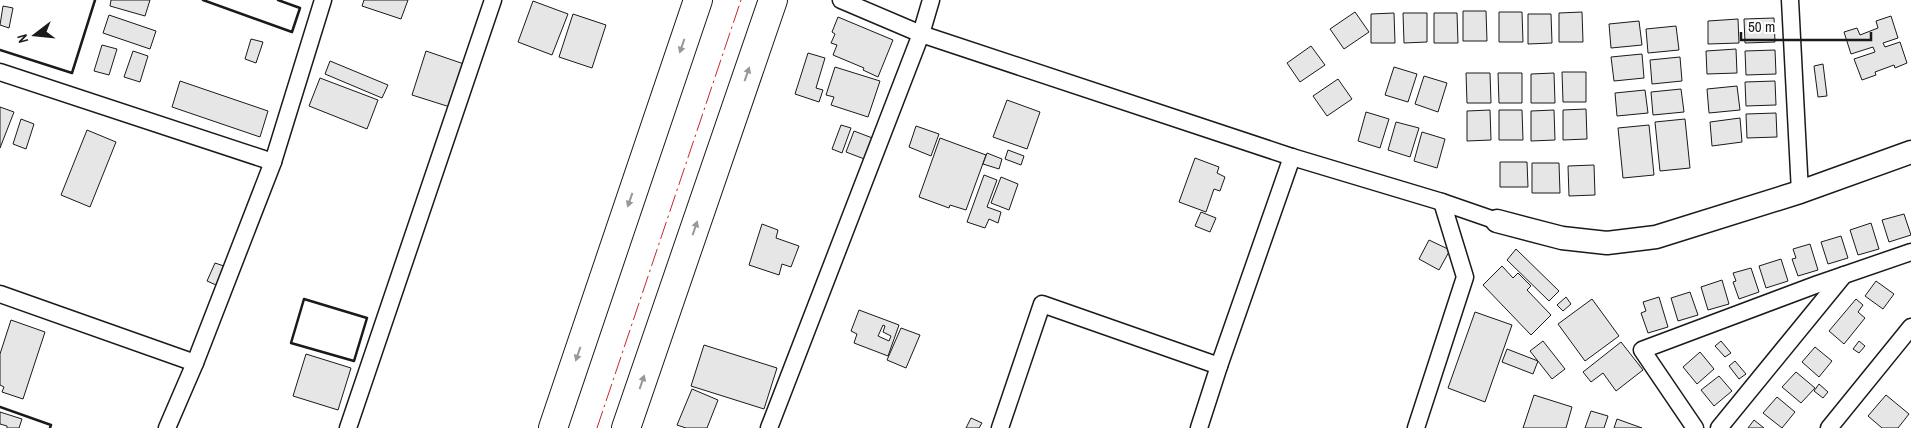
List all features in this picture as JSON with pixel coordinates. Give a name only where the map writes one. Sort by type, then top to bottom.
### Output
[{"type":"highway","points":[[553,428],[698,0]]},
{"type":"highway","points":[[626,428],[773,0]]},
{"type":"street","points":[[167,428],[195,363],[273,162],[323,0]]},
{"type":"street","points":[[348,428],[493,0]]},
{"type":"street","points":[[841,0],[921,34],[1292,158],[1442,202],[1497,221],[1562,238],[1607,243],[1656,237],[1800,192],[1911,152]]},
{"type":"street","points":[[769,428],[921,34],[931,0]]},
{"type":"street","points":[[1790,0],[1800,192]]},
{"type":"street","points":[[0,72],[273,162]]},
{"type":"street","points":[[1199,428],[1292,158]]},
{"type":"street","points":[[1416,428],[1465,277],[1442,202]]},
{"type":"street","points":[[1695,428],[1642,350],[1911,252]]},
{"type":"street","points":[[1719,428],[1845,275]]},
{"type":"street","points":[[0,294],[195,363]]},
{"type":"street","points":[[1000,428],[1042,304],[1219,366]]},
{"type":"street","points":[[1829,428],[1911,327]]},
{"type":"building","points":[[111,0],[150,0],[145,16],[110,6]]},
{"type":"building","points":[[364,0],[408,0],[401,19],[362,6]]},
{"type":"building","points":[[533,1],[568,14],[552,55],[518,42]]},
{"type":"building","points":[[3,6],[13,8],[9,28],[0,25]]},
{"type":"building","points":[[1463,11],[1486,11],[1487,41],[1463,41]]},
{"type":"building","points":[[1355,12],[1369,32],[1344,49],[1330,29]]},
{"type":"building","points":[[1499,12],[1522,12],[1523,42],[1499,42]]},
{"type":"building","points":[[1582,12],[1583,42],[1559,42],[1559,13]]},
{"type":"building","points":[[1394,13],[1395,43],[1371,43],[1371,14]]},
{"type":"building","points":[[1403,13],[1427,13],[1427,42],[1404,43]]},
{"type":"building","points":[[1434,13],[1457,13],[1458,43],[1434,43]]},
{"type":"building","points":[[573,14],[606,25],[592,68],[559,57]]},
{"type":"building","points":[[1528,14],[1551,14],[1552,43],[1528,44]]},
{"type":"building","points":[[109,15],[156,31],[150,49],[103,33]]},
{"type":"building","points":[[1891,16],[1898,38],[1883,43],[1885,47],[1900,42],[1907,63],[1895,68],[1894,65],[1875,72],[1876,75],[1862,80],[1854,59],[1875,52],[1873,47],[1851,54],[1844,32],[1857,28],[1860,35],[1878,28],[1876,21]]},
{"type":"building","points":[[838,17],[893,40],[878,77],[863,70],[864,68],[833,55],[837,45],[831,43],[835,34],[832,32]]},
{"type":"building","points":[[1774,18],[1775,42],[1745,43],[1744,19]]},
{"type":"building","points":[[1738,19],[1739,43],[1708,44],[1708,21]]},
{"type":"building","points":[[1639,21],[1642,45],[1611,48],[1609,24]]},
{"type":"building","points":[[1676,26],[1679,50],[1648,53],[1646,29]]},
{"type":"building","points":[[251,39],[263,42],[256,63],[245,59]]},
{"type":"building","points":[[102,45],[117,49],[109,75],[94,71]]},
{"type":"building","points":[[1311,46],[1325,65],[1300,82],[1287,63]]},
{"type":"building","points":[[1736,49],[1737,73],[1707,74],[1706,51]]},
{"type":"building","points":[[1775,50],[1776,74],[1746,75],[1745,51]]},
{"type":"building","points":[[133,51],[148,56],[140,82],[124,77]]},
{"type":"building","points":[[426,51],[464,64],[450,107],[412,95]]},
{"type":"building","points":[[808,53],[825,58],[816,88],[823,90],[819,102],[795,94]]},
{"type":"building","points":[[1642,54],[1644,78],[1614,81],[1611,57]]},
{"type":"building","points":[[1680,57],[1682,81],[1652,84],[1650,60]]},
{"type":"building","points":[[330,61],[388,85],[382,98],[325,74]]},
{"type":"building","points":[[1823,64],[1827,96],[1818,97],[1814,66]]},
{"type":"building","points":[[835,67],[880,81],[868,117],[831,105],[834,97],[826,95]]},
{"type":"building","points":[[1394,67],[1417,74],[1408,102],[1385,95]]},
{"type":"building","points":[[1562,72],[1586,72],[1586,102],[1563,102]]},
{"type":"building","points":[[1466,73],[1490,73],[1491,103],[1467,103]]},
{"type":"building","points":[[1498,73],[1522,73],[1522,103],[1499,103]]},
{"type":"building","points":[[1554,73],[1555,103],[1531,103],[1531,74]]},
{"type":"building","points":[[1424,76],[1447,83],[1438,112],[1415,104]]},
{"type":"building","points":[[320,78],[378,100],[367,129],[309,106]]},
{"type":"building","points":[[1338,79],[1352,99],[1327,116],[1313,96]]},
{"type":"building","points":[[180,81],[268,111],[260,137],[172,107]]},
{"type":"building","points":[[1775,81],[1776,105],[1746,106],[1745,82]]},
{"type":"building","points":[[1737,86],[1740,110],[1709,113],[1707,89]]},
{"type":"building","points":[[1681,89],[1684,112],[1653,115],[1651,92]]},
{"type":"building","points":[[1645,90],[1648,113],[1617,116],[1615,93]]},
{"type":"building","points":[[1007,100],[1040,112],[1027,149],[993,137]]},
{"type":"building","points":[[0,107],[14,112],[0,148]]},
{"type":"building","points":[[1586,109],[1587,139],[1563,140],[1563,110]]},
{"type":"building","points":[[1490,110],[1491,140],[1467,141],[1467,111]]},
{"type":"building","points":[[1499,110],[1522,110],[1523,140],[1499,140]]},
{"type":"building","points":[[1554,110],[1555,140],[1531,141],[1531,111]]},
{"type":"building","points":[[1366,112],[1389,119],[1380,148],[1358,141]]},
{"type":"building","points":[[1776,113],[1777,137],[1747,138],[1746,114]]},
{"type":"building","points":[[1740,118],[1742,142],[1712,146],[1710,122]]},
{"type":"building","points":[[21,119],[34,124],[26,149],[13,144]]},
{"type":"building","points":[[1685,119],[1690,168],[1660,171],[1655,122]]},
{"type":"building","points":[[1396,122],[1419,128],[1410,157],[1388,150]]},
{"type":"building","points":[[841,125],[851,128],[842,153],[832,149]]},
{"type":"building","points":[[1649,125],[1654,175],[1623,178],[1618,128]]},
{"type":"building","points":[[916,126],[939,134],[931,156],[909,147]]},
{"type":"building","points":[[87,130],[116,142],[90,207],[61,195]]},
{"type":"building","points":[[854,131],[875,139],[867,160],[846,152]]},
{"type":"building","points":[[1422,132],[1445,139],[1437,168],[1414,161]]},
{"type":"building","points":[[940,138],[986,155],[966,210],[950,205],[949,208],[919,197]]},
{"type":"building","points":[[1008,150],[1024,156],[1021,165],[1005,159]]},
{"type":"building","points":[[987,153],[1002,159],[999,169],[983,164]]},
{"type":"building","points":[[1195,158],[1219,167],[1217,173],[1225,177],[1220,191],[1214,189],[1206,212],[1179,202]]},
{"type":"building","points":[[1500,162],[1527,162],[1528,187],[1500,187]]},
{"type":"building","points":[[1532,163],[1559,163],[1560,193],[1532,193]]},
{"type":"building","points":[[1594,165],[1595,195],[1569,196],[1568,166]]},
{"type":"building","points":[[984,175],[997,180],[987,207],[1001,212],[998,223],[989,219],[985,228],[967,222]]},
{"type":"building","points":[[1001,177],[1018,184],[1009,210],[991,203]]},
{"type":"building","points":[[1201,212],[1216,218],[1210,232],[1195,226]]},
{"type":"building","points":[[1904,214],[1911,235],[1889,242],[1882,220]]},
{"type":"building","points":[[1871,223],[1879,249],[1858,255],[1850,230]]},
{"type":"building","points":[[762,224],[778,230],[776,238],[799,246],[791,267],[782,264],[779,275],[749,265]]},
{"type":"building","points":[[1841,236],[1848,258],[1828,264],[1821,242]]},
{"type":"building","points":[[1429,240],[1450,250],[1439,270],[1419,259]]},
{"type":"building","points":[[1810,244],[1818,270],[1798,276],[1792,259],[1796,258],[1793,249]]},
{"type":"building","points":[[1516,249],[1559,291],[1549,301],[1507,260]]},
{"type":"building","points":[[1781,259],[1788,281],[1766,288],[1759,266]]},
{"type":"building","points":[[215,263],[224,266],[216,285],[207,281]]},
{"type":"building","points":[[1502,266],[1513,278],[1518,273],[1531,286],[1527,290],[1551,315],[1531,335],[1483,285]]},
{"type":"building","points":[[1751,268],[1759,292],[1739,299],[1733,282],[1736,281],[1733,273]]},
{"type":"building","points":[[1722,280],[1729,304],[1708,310],[1701,287]]},
{"type":"building","points":[[1876,281],[1894,294],[1883,309],[1865,296]]},
{"type":"building","points":[[1690,292],[1698,315],[1678,321],[1671,298]]},
{"type":"building","points":[[1566,297],[1571,304],[1563,311],[1557,305]]},
{"type":"building","points":[[1659,297],[1668,327],[1648,333],[1641,313],[1646,311],[1643,302]]},
{"type":"building","points":[[1592,299],[1619,336],[1585,361],[1558,324]]},
{"type":"building","points":[[1856,299],[1863,305],[1858,312],[1865,318],[1844,344],[1829,331]]},
{"type":"building","points":[[859,310],[899,325],[888,356],[854,343],[857,334],[851,331]],"holes":[[[883,325],[885,326],[883,332],[891,336],[889,341],[878,336]]]},
{"type":"building","points":[[1475,312],[1512,325],[1485,402],[1448,388]]},
{"type":"building","points":[[11,320],[45,332],[23,399],[2,392],[4,387],[0,385],[0,354]]},
{"type":"building","points":[[901,328],[920,335],[906,368],[887,360]]},
{"type":"building","points":[[1543,341],[1565,369],[1552,379],[1530,351]]},
{"type":"building","points":[[1721,341],[1731,353],[1725,357],[1715,346]]},
{"type":"building","points":[[1859,341],[1865,346],[1859,353],[1853,349]]},
{"type":"building","points":[[1621,342],[1643,370],[1616,391],[1603,373],[1591,382],[1583,372]]},
{"type":"building","points":[[704,345],[777,368],[764,409],[691,386]]},
{"type":"building","points":[[1815,347],[1832,361],[1819,377],[1802,362]]},
{"type":"building","points":[[1507,349],[1538,361],[1533,374],[1502,362]]},
{"type":"building","points":[[1700,352],[1714,369],[1697,384],[1683,367]]},
{"type":"building","points":[[306,354],[351,368],[338,410],[293,396]]},
{"type":"building","points":[[1735,361],[1746,374],[1739,379],[1729,366]]},
{"type":"building","points":[[1796,372],[1815,388],[1801,403],[1782,387]]},
{"type":"building","points":[[1719,376],[1732,391],[1714,406],[1701,390]]},
{"type":"building","points":[[1819,384],[1828,392],[1823,398],[1814,391]]},
{"type":"building","points":[[692,389],[718,400],[707,428],[686,428],[677,425]]},
{"type":"building","points":[[1534,395],[1572,407],[1566,428],[1523,428]]},
{"type":"building","points":[[1886,395],[1909,414],[1898,428],[1882,428],[1868,416]]},
{"type":"building","points":[[1777,397],[1795,412],[1782,428],[1763,413]]},
{"type":"building","points":[[1591,411],[1608,416],[1604,428],[1585,428]]},
{"type":"building","points":[[0,412],[22,419],[19,428],[7,428],[7,426],[0,424]]},
{"type":"building","points":[[971,418],[982,423],[979,428],[966,428]]},
{"type":"building","points":[[1617,419],[1642,428],[1614,428]]},
{"type":"building","points":[[1754,420],[1764,428],[1748,428]]},
{"type":"wall","points":[[0,50],[72,73],[95,0]]},
{"type":"wall","points":[[203,0],[292,32],[300,8],[278,0]]},
{"type":"wall","points":[[304,299],[367,318],[354,361],[291,343],[304,299]]},
{"type":"wall","points":[[0,407],[51,425],[50,428]]},
{"type":"power","points":[[597,428],[741,0]]}]
